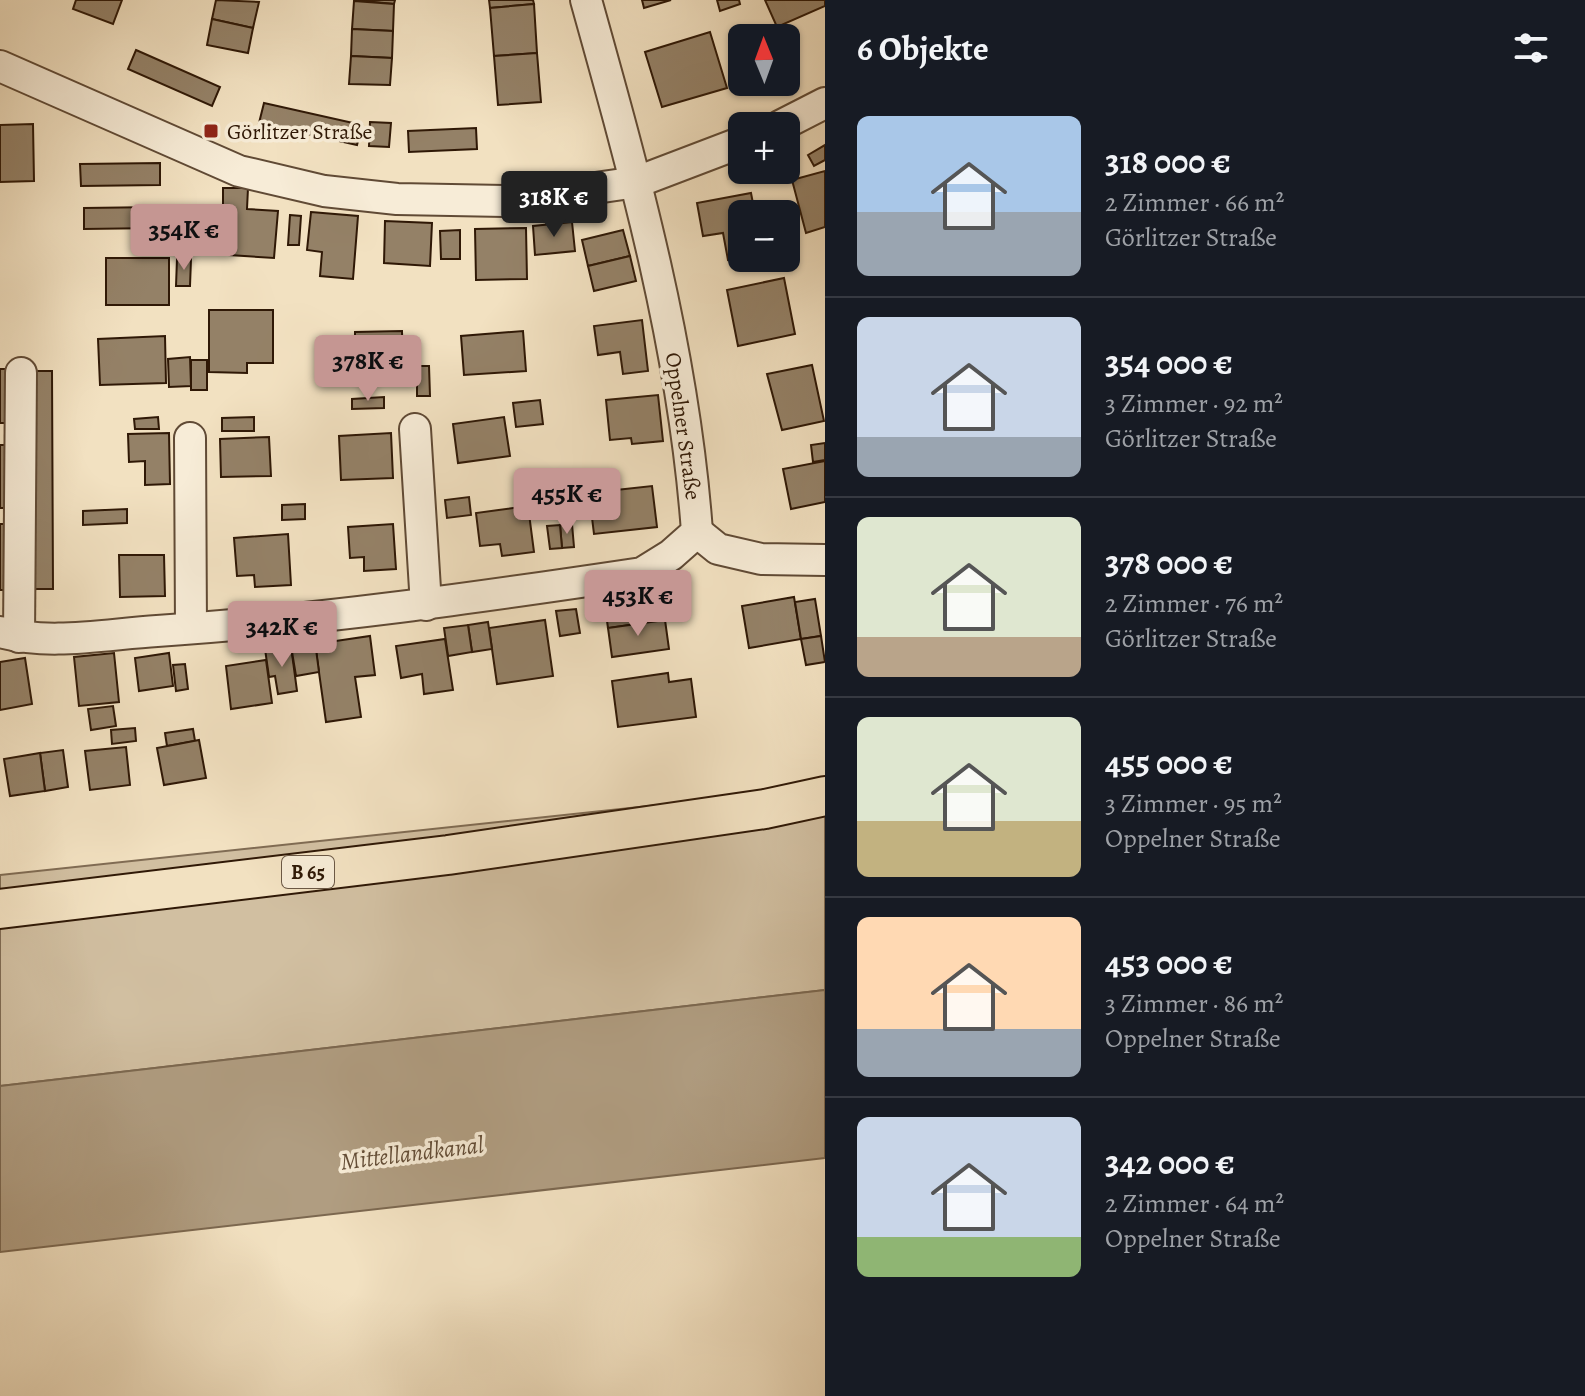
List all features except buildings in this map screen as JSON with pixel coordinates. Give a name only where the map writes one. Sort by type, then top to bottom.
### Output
[{"type":"main road","name":"B 65","points":[[0,909],[448,855],[765,809],[825,796]]},
{"type":"street","name":"Oppelner Straße","points":[[10,635],[59,638],[426,605],[642,573],[671,555],[697,532],[692,457],[681,383],[637,182],[586,0]]},
{"type":"street","points":[[0,66],[239,171],[324,191],[397,199],[505,201],[637,182],[728,147]]},
{"type":"street","points":[[800,116],[825,103]]},
{"type":"street","points":[[10,635],[21,373]]},
{"type":"street","points":[[415,429],[426,605]]},
{"type":"street","points":[[190,438],[191,628]]},
{"type":"street","points":[[697,532],[718,549],[761,559],[825,560]]},
{"type":"shaded area","points":[[714,799],[825,812],[825,990],[0,1086],[0,875]]},
{"type":"water","name":"Mittellandkanal","points":[[825,990],[825,1158],[0,1252],[0,1086]]},
{"type":"place","name":"Görlitzer Straße","points":[[211,131]]}]
